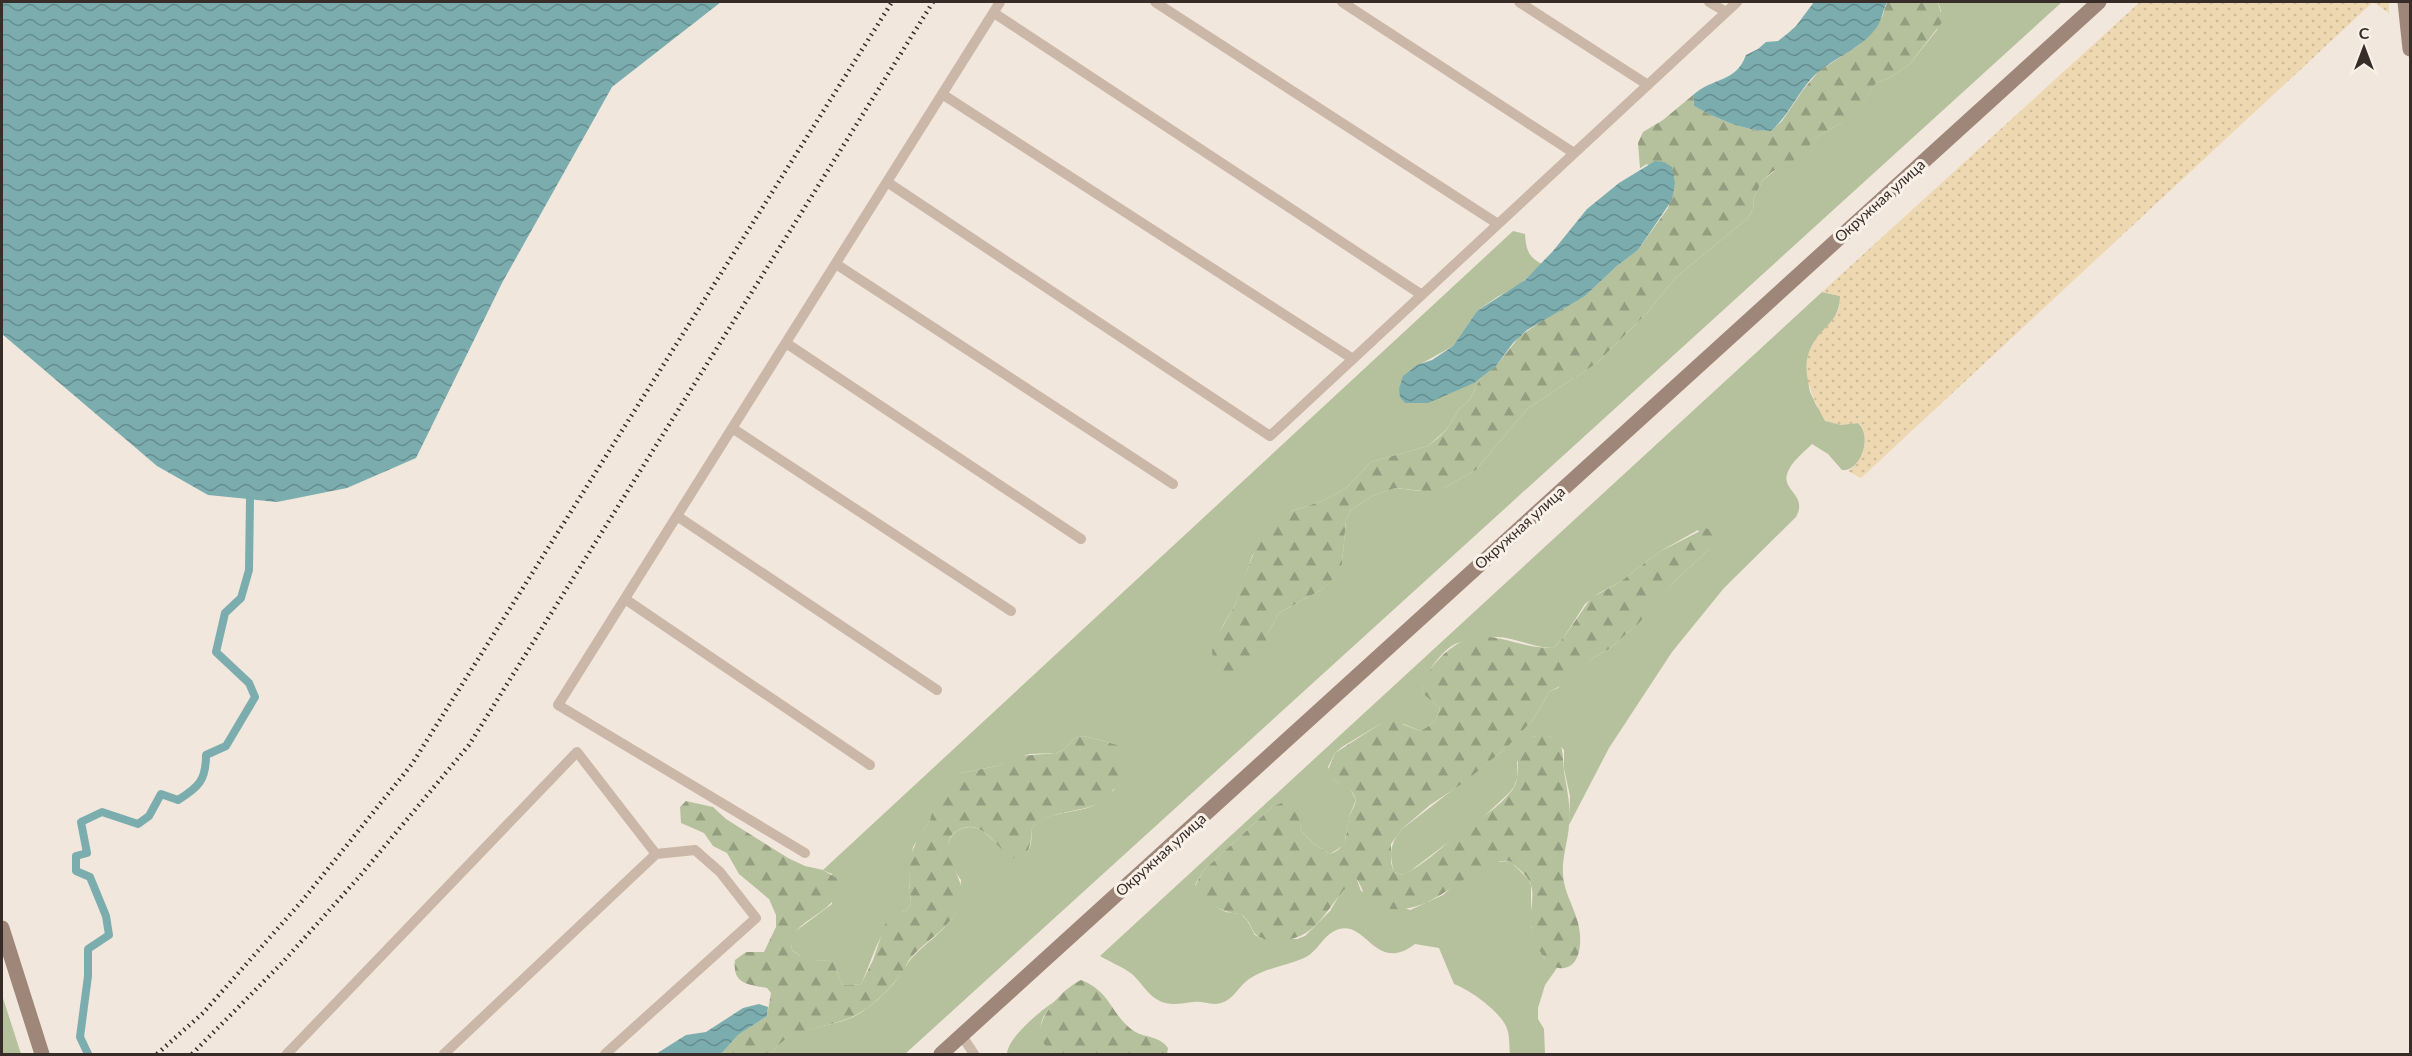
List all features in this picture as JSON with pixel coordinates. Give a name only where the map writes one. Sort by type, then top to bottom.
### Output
[{"type":"main road","name":"Окружная улица","points":[[941,1054],[2099,2]]},
{"type":"main road","points":[[2405,2],[2410,49]]},
{"type":"main road","points":[[2,928],[42,1054]]},
{"type":"lane","points":[[805,853],[558,705],[1000,2]]},
{"type":"lane","points":[[1155,2],[1498,224]]},
{"type":"lane","points":[[1342,2],[1574,153]]},
{"type":"lane","points":[[1519,2],[1648,84]]},
{"type":"lane","points":[[1709,2],[1726,12]]},
{"type":"lane","points":[[887,182],[1270,436],[1737,2]]},
{"type":"lane","points":[[994,12],[1422,295]]},
{"type":"lane","points":[[942,94],[1353,359]]},
{"type":"lane","points":[[836,264],[1173,484]]},
{"type":"lane","points":[[786,343],[1081,539]]},
{"type":"lane","points":[[732,428],[1011,611]]},
{"type":"lane","points":[[677,516],[937,690]]},
{"type":"lane","points":[[625,599],[870,765]]},
{"type":"lane","points":[[286,1054],[577,752],[656,854]]},
{"type":"lane","points":[[444,1054],[656,854],[695,850],[720,872],[756,918],[605,1054]]},
{"type":"lane","points":[[962,1035],[974,1054]]},
{"type":"green space","points":[[1887,2],[1938,2],[1943,21],[1909,65],[1876,83],[1851,121],[1839,124],[1819,136],[1793,161],[1772,172],[1763,180],[1754,197],[1753,209],[1748,218],[1675,278],[1647,313],[1597,363],[1527,409],[1476,470],[1432,492],[1395,488],[1372,496],[1351,510],[1346,520],[1339,574],[1321,590],[1279,613],[1268,633],[1263,656],[1249,674],[1238,679],[1215,676],[1212,650],[1216,638],[1235,605],[1257,545],[1273,526],[1292,511],[1325,500],[1346,488],[1371,462],[1428,446],[1447,429],[1459,409],[1469,401],[1481,377],[1496,366],[1520,336],[1555,312],[1585,296],[1638,250],[1668,208],[1675,183],[1647,164],[1640,168],[1638,143],[1643,132],[1663,120],[1693,95],[1694,106],[1712,115],[1741,127],[1771,131],[1782,121],[1819,71],[1859,45],[1882,17]]},
{"type":"green space","points":[[1938,2],[2062,2],[905,1054],[772,1054],[778,1045],[796,1034],[843,1021],[866,1009],[886,992],[911,959],[952,919],[959,905],[961,880],[951,864],[948,850],[949,841],[955,833],[966,827],[979,829],[1006,852],[1019,858],[1024,856],[1031,842],[1032,828],[1038,823],[1052,816],[1093,806],[1114,790],[1118,745],[1084,736],[1075,738],[1063,750],[1056,753],[1029,754],[997,766],[961,773],[941,789],[930,820],[913,847],[909,880],[911,904],[907,910],[898,914],[891,921],[884,931],[861,984],[843,985],[832,961],[806,960],[792,950],[793,933],[832,904],[832,874],[823,870],[1513,231],[1525,234],[1529,252],[1542,264],[1519,285],[1477,311],[1453,346],[1410,370],[1452,392],[1481,377],[1469,401],[1459,409],[1447,429],[1428,446],[1371,462],[1346,488],[1325,500],[1292,511],[1265,536],[1252,556],[1235,605],[1212,650],[1268,633],[1279,613],[1321,590],[1338,574],[1342,564],[1346,520],[1351,510],[1372,496],[1395,488],[1420,491],[1444,488],[1476,470],[1527,409],[1597,363],[1647,313],[1675,278],[1748,218],[1753,209],[1754,197],[1763,180],[1819,136],[1851,120],[1876,83],[1909,65],[1937,30],[1941,11]]},
{"type":"green space","points":[[1822,292],[1840,296],[1839,308],[1812,349],[1809,361],[1809,390],[1821,411],[1841,421],[1858,423],[1864,436],[1863,452],[1855,465],[1842,470],[1828,454],[1812,444],[1794,462],[1786,480],[1799,503],[1796,517],[1724,588],[1672,652],[1609,748],[1569,825],[1570,796],[1564,769],[1564,750],[1552,737],[1534,736],[1517,762],[1517,778],[1514,787],[1477,823],[1409,872],[1402,875],[1394,872],[1391,860],[1395,840],[1401,830],[1501,752],[1532,721],[1550,691],[1558,688],[1631,630],[1676,580],[1709,549],[1698,530],[1659,552],[1620,582],[1599,593],[1585,604],[1564,637],[1553,648],[1497,637],[1458,643],[1449,648],[1428,673],[1423,687],[1422,693],[1440,708],[1433,722],[1420,731],[1404,724],[1380,724],[1335,753],[1328,767],[1333,780],[1349,787],[1356,800],[1350,814],[1344,845],[1330,854],[1314,844],[1301,831],[1300,822],[1272,807],[1203,871],[1195,885],[1204,901],[1226,912],[1241,914],[1255,935],[1262,939],[1297,939],[1305,936],[1330,911],[1343,889],[1356,877],[1361,891],[1410,910],[1443,895],[1456,883],[1494,862],[1510,861],[1531,885],[1531,927],[1544,958],[1557,968],[1545,985],[1538,1008],[1538,1019],[1544,1029],[1545,1054],[1510,1054],[1508,1033],[1502,1020],[1483,1001],[1454,984],[1439,948],[1415,944],[1402,952],[1391,953],[1381,950],[1357,932],[1339,929],[1329,934],[1309,955],[1255,975],[1229,999],[1214,1004],[1162,1002],[1154,998],[1132,974],[1100,956]]},
{"type":"green space","points":[[1706,528],[1713,532],[1714,541],[1709,549],[1676,580],[1639,623],[1609,649],[1593,658],[1565,684],[1550,691],[1532,721],[1508,746],[1466,781],[1430,805],[1401,830],[1391,844],[1391,863],[1394,872],[1402,875],[1417,867],[1494,809],[1513,789],[1522,743],[1536,736],[1546,736],[1558,741],[1562,750],[1569,811],[1563,874],[1580,935],[1578,955],[1573,964],[1557,968],[1542,954],[1534,939],[1531,925],[1530,881],[1510,861],[1500,861],[1491,865],[1430,901],[1403,909],[1370,904],[1356,878],[1315,926],[1294,938],[1281,940],[1267,940],[1259,937],[1242,915],[1214,907],[1192,892],[1203,871],[1272,807],[1289,800],[1298,809],[1301,831],[1314,844],[1330,854],[1336,851],[1345,840],[1349,818],[1356,800],[1351,791],[1326,775],[1335,753],[1387,721],[1395,721],[1420,731],[1430,725],[1440,708],[1422,693],[1423,683],[1438,660],[1453,647],[1480,637],[1553,648],[1564,637],[1591,598],[1620,582],[1659,552]]},
{"type":"green space","points":[[1084,736],[1118,745],[1121,765],[1113,791],[1099,803],[1052,816],[1038,823],[1032,828],[1028,851],[1022,858],[1010,856],[987,834],[973,827],[966,827],[950,837],[949,854],[962,890],[958,908],[947,925],[916,952],[901,974],[874,1003],[846,1020],[787,1038],[772,1054],[721,1054],[738,1035],[767,1016],[771,993],[767,988],[748,984],[739,979],[736,974],[735,960],[746,952],[764,952],[776,927],[776,915],[769,899],[739,874],[727,853],[713,846],[704,833],[681,823],[680,807],[686,801],[713,807],[726,819],[788,858],[805,866],[823,870],[840,880],[838,893],[832,902],[797,930],[792,950],[806,958],[832,961],[843,985],[861,984],[873,960],[886,922],[891,916],[907,910],[911,904],[909,880],[911,855],[917,840],[930,820],[937,795],[945,781],[961,773],[997,766],[1020,756],[1056,753],[1063,750],[1075,738]]},
{"type":"green space","points":[[1081,980],[1098,990],[1131,1029],[1164,1044],[1168,1048],[1167,1054],[1053,1054],[1043,1043],[1040,1035],[1043,1019],[1053,1003],[1067,989]]},
{"type":"green space","points":[[2,995],[21,1054],[2,1054]]},
{"type":"green space","points":[[1057,1000],[1045,1014],[1041,1027],[1044,1040],[1053,1054],[1007,1054],[1019,1032]]},
{"type":"sand","points":[[2140,2],[2373,2],[1861,478],[1848,471],[1858,462],[1864,448],[1862,428],[1858,423],[1841,425],[1825,421],[1811,390],[1806,369],[1811,347],[1834,319],[1839,309],[1840,296],[1822,292]]},
{"type":"sand","points":[[2373,2],[2389,2],[2389,13]]},
{"type":"water","points":[[2,2],[721,2],[612,87],[502,283],[416,458],[347,488],[277,502],[208,495],[157,466],[2,334]]},
{"type":"water","points":[[1814,2],[1887,2],[1879,24],[1870,35],[1811,79],[1771,131],[1751,129],[1731,123],[1694,106],[1693,95],[1736,71],[1746,55],[1766,42],[1778,41],[1796,26]]},
{"type":"water","points":[[1655,161],[1664,162],[1672,167],[1675,183],[1672,200],[1638,250],[1585,296],[1527,330],[1513,343],[1496,366],[1474,383],[1428,403],[1405,403],[1400,397],[1399,389],[1403,376],[1417,365],[1432,360],[1453,346],[1477,311],[1525,280],[1553,251],[1587,209],[1619,183]]},
{"type":"water","points":[[759,1004],[768,1007],[767,1016],[738,1035],[721,1054],[656,1054],[686,1035],[706,1032],[743,1008]]},
{"type":"waterway","points":[[88,1054],[80,1037],[88,976],[88,949],[109,935],[106,916],[90,877],[76,871],[76,856],[87,853],[81,822],[102,812],[138,824],[149,816],[161,794],[178,800],[185,795],[196,787],[203,777],[206,755],[226,746],[255,697],[249,683],[216,652],[225,613],[241,598],[249,570],[250,499]]},
{"type":"railway","points":[[157,1054],[203,1013],[302,901],[412,764],[892,2]]},
{"type":"railway","points":[[192,1054],[282,963],[359,877],[469,745],[933,2]]}]
